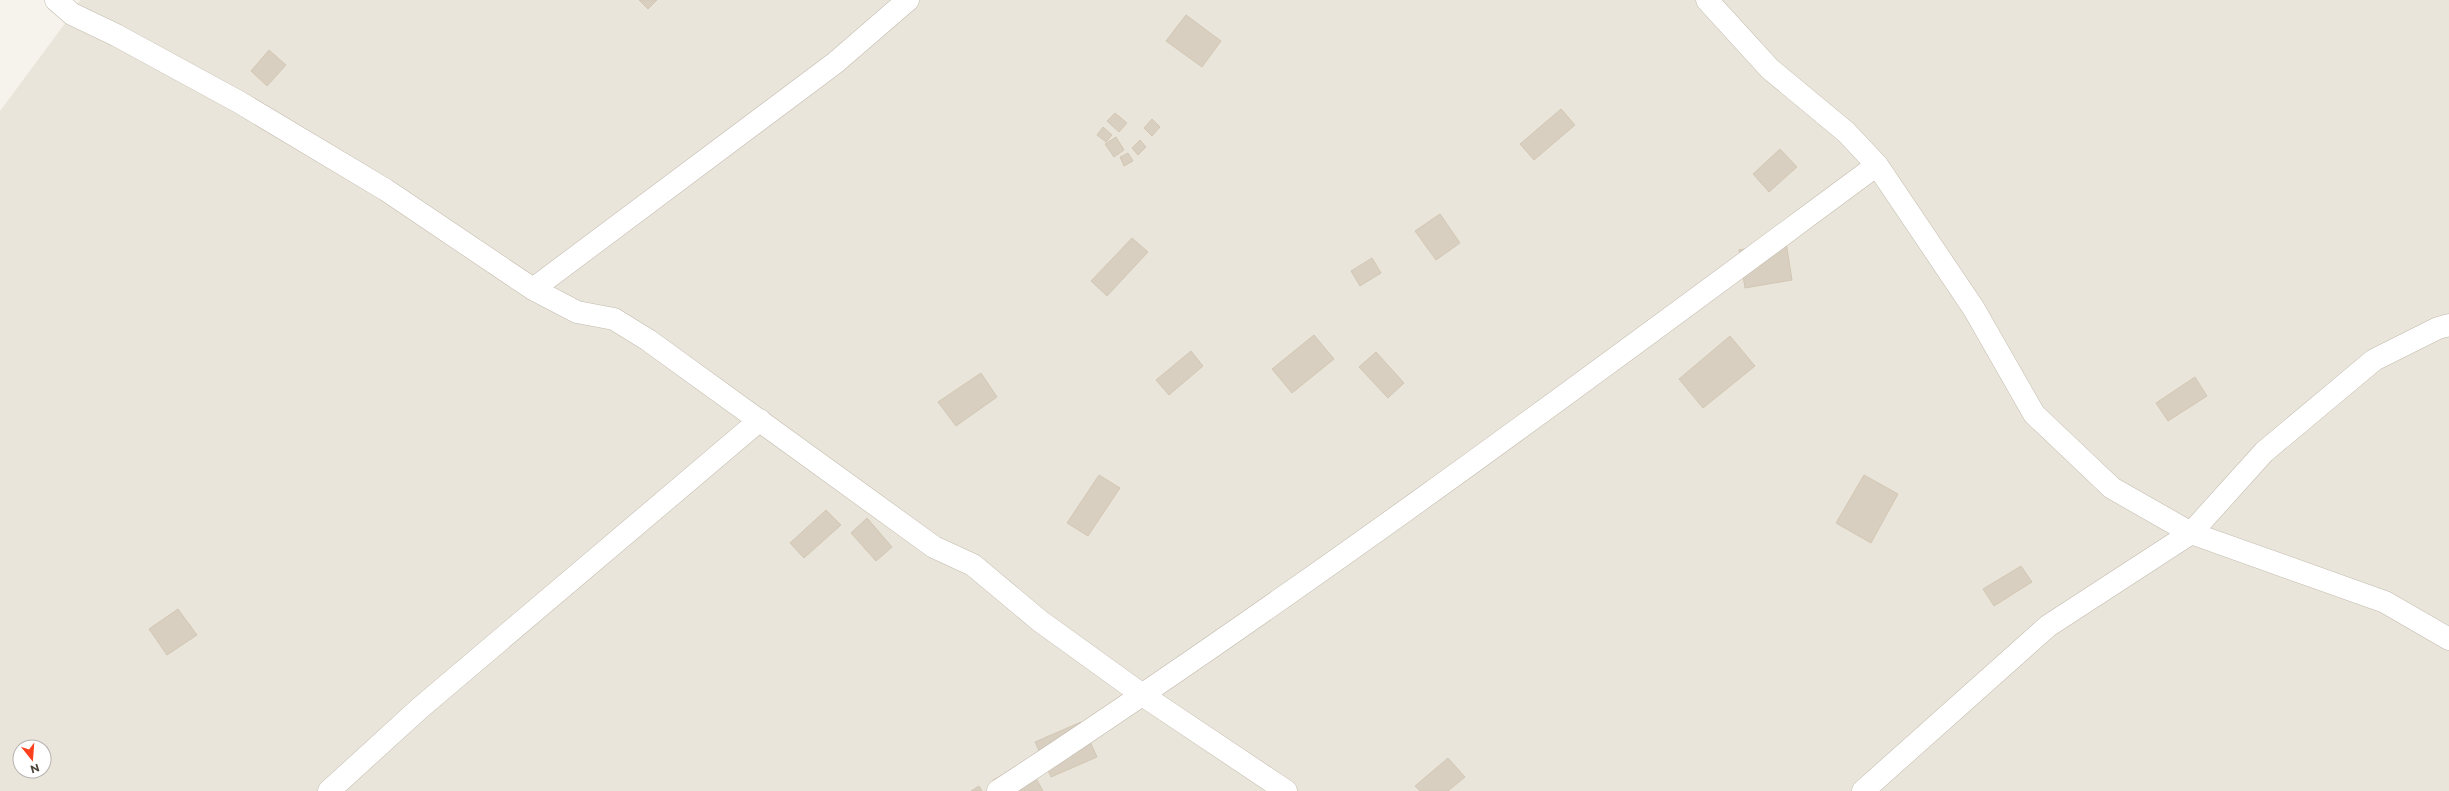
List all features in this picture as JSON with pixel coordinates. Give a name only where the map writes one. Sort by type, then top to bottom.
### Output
[{"type":"street","points":[[56,0],[72,14],[116,35],[239,102],[386,190],[533,289],[577,312],[614,319],[648,340],[934,547],[973,565],[1040,621],[1144,696],[1286,791]]},
{"type":"street","points":[[533,289],[835,63],[908,0]]},
{"type":"street","points":[[1707,0],[1770,68],[1846,132],[1877,165],[1974,309],[2034,414],[2112,488],[2191,534],[2385,602],[2449,640]]},
{"type":"street","points":[[998,791],[1144,696],[1587,380],[1877,165]]},
{"type":"street","points":[[1863,791],[2048,626],[2191,534],[2264,452],[2374,360],[2438,328],[2449,325]]},
{"type":"street","points":[[329,791],[420,708],[760,420]]},
{"type":"shaded area","points":[[80,0],[2449,0],[2449,791],[0,791],[0,111],[72,14]]},
{"type":"building","points":[[639,0],[657,0],[648,9]]},
{"type":"building","points":[[1186,15],[1221,41],[1202,67],[1166,41]]},
{"type":"building","points":[[269,50],[286,65],[267,86],[251,71]]},
{"type":"building","points":[[1561,109],[1575,125],[1534,160],[1520,144]]},
{"type":"building","points":[[1115,113],[1127,123],[1119,132],[1107,121]]},
{"type":"building","points":[[1152,119],[1160,127],[1152,136],[1144,128]]},
{"type":"building","points":[[1103,127],[1112,135],[1106,142],[1097,135]]},
{"type":"building","points":[[1116,137],[1124,150],[1114,157],[1105,144]]},
{"type":"building","points":[[1140,140],[1146,147],[1138,155],[1132,148]]},
{"type":"building","points":[[1780,149],[1797,167],[1769,192],[1753,174]]},
{"type":"building","points":[[1128,153],[1133,161],[1124,166],[1120,157]]},
{"type":"building","points":[[1440,214],[1460,243],[1436,260],[1415,231]]},
{"type":"building","points":[[1132,238],[1148,252],[1107,296],[1091,281]]},
{"type":"building","points":[[1786,242],[1792,280],[1745,288],[1739,250]]},
{"type":"building","points":[[1372,258],[1381,273],[1360,286],[1351,271]]},
{"type":"building","points":[[1314,335],[1334,359],[1292,393],[1272,369]]},
{"type":"building","points":[[1730,336],[1755,366],[1703,408],[1679,379]]},
{"type":"building","points":[[1191,351],[1203,366],[1169,395],[1156,380]]},
{"type":"building","points":[[1376,352],[1404,383],[1388,398],[1359,367]]},
{"type":"building","points":[[981,373],[997,397],[956,426],[938,402]]},
{"type":"building","points":[[2195,377],[2207,396],[2168,421],[2156,403]]},
{"type":"building","points":[[1099,475],[1120,488],[1088,536],[1067,523]]},
{"type":"building","points":[[1864,475],[1898,494],[1871,543],[1836,523]]},
{"type":"building","points":[[826,510],[841,525],[804,558],[790,543]]},
{"type":"building","points":[[867,518],[892,547],[876,561],[851,533]]},
{"type":"building","points":[[2021,566],[2032,582],[1994,606],[1983,589]]},
{"type":"building","points":[[178,609],[197,635],[167,655],[149,629]]},
{"type":"building","points":[[1081,722],[1097,757],[1051,777],[1035,742]]},
{"type":"building","points":[[1448,758],[1465,777],[1448,791],[1420,791],[1415,786]]},
{"type":"building","points":[[1027,762],[1043,791],[999,791],[993,780]]},
{"type":"building","points":[[979,786],[982,791],[971,791]]}]
